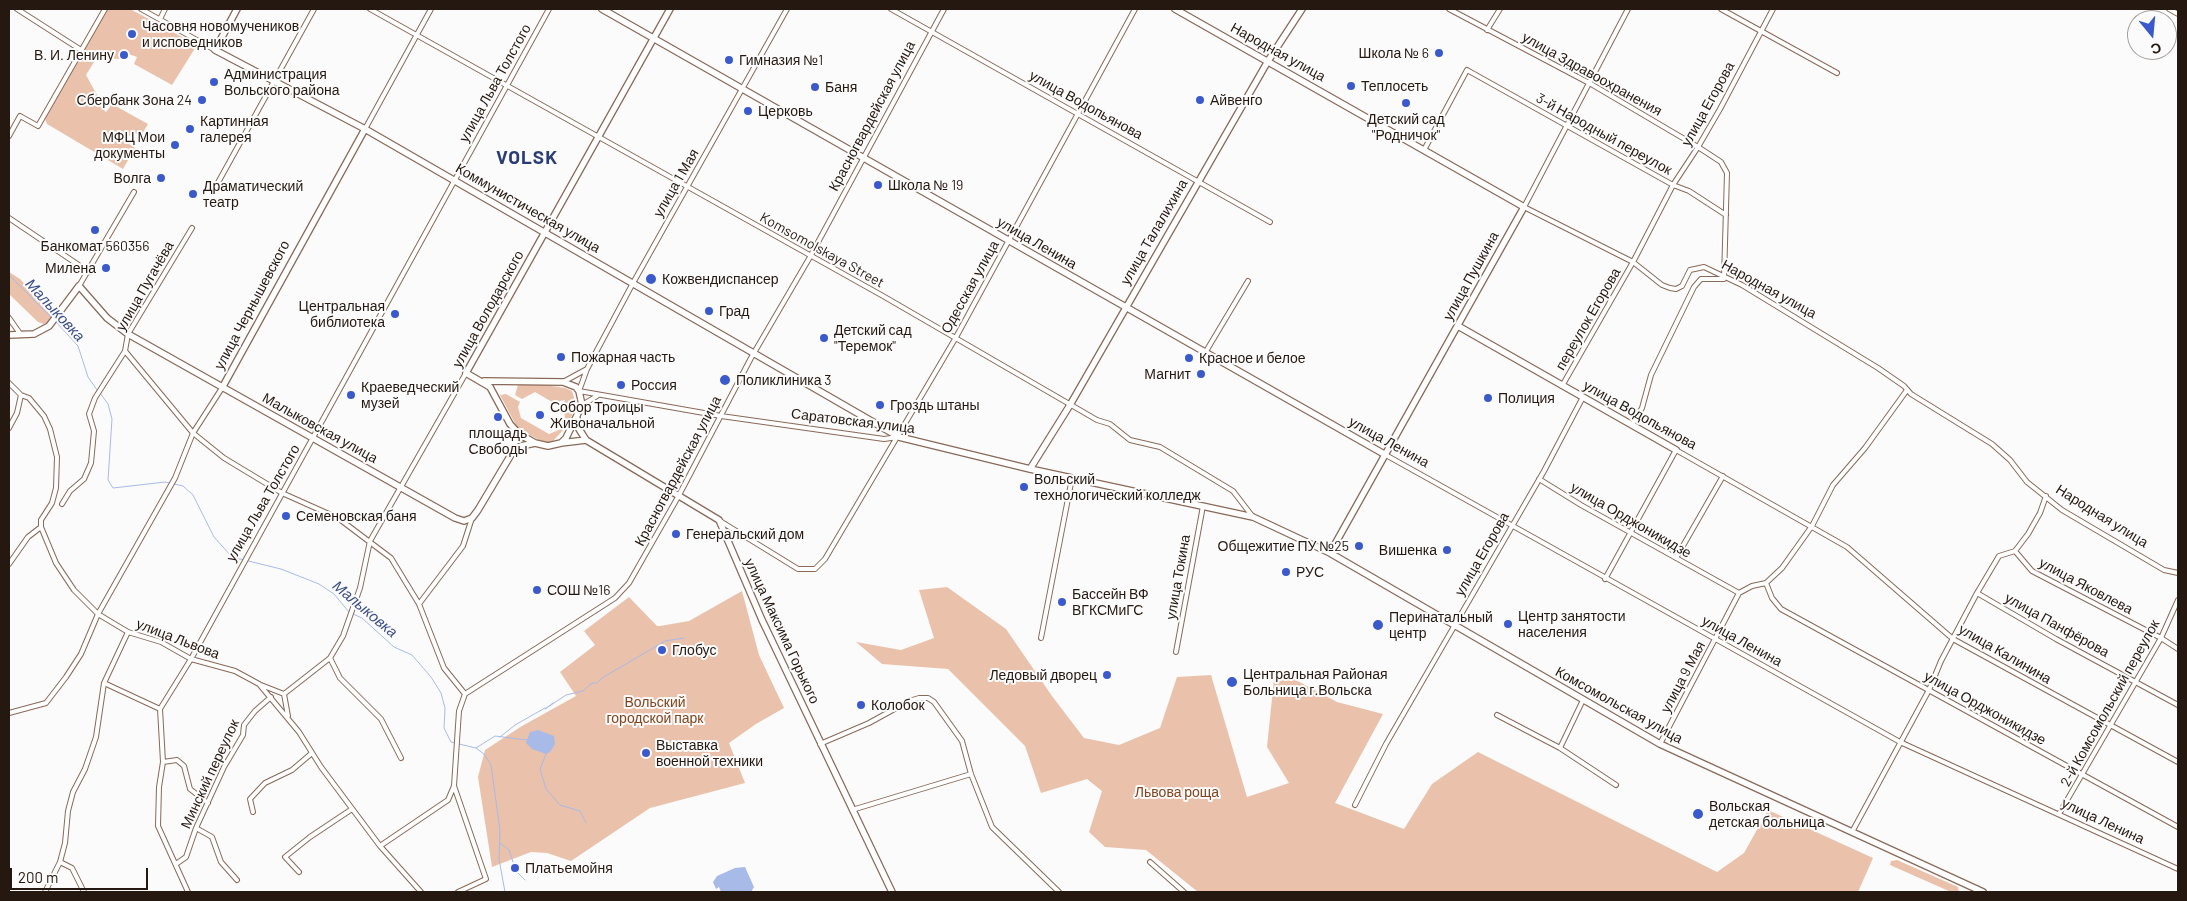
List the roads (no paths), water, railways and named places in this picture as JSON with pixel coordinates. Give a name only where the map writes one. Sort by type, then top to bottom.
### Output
[{"type":"street","points":[[17,9],[81,50]]},
{"type":"street","points":[[9,136],[20,116],[38,126],[105,9]]},
{"type":"street","name":"Коммунистическая улица","points":[[141,9],[365,129],[899,437]]},
{"type":"street","points":[[160,19],[165,9]]},
{"type":"street","points":[[215,50],[237,9]]},
{"type":"street","points":[[216,188],[314,9]]},
{"type":"street","name":"Komsomolskaya Street","points":[[370,9],[507,84],[686,188],[883,296],[1070,405],[1097,420],[1110,424],[1130,440],[1160,448],[1233,491],[1244,502],[1253,517]]},
{"type":"street","name":"улица Чернышевского","points":[[9,713],[46,703],[81,654],[98,614],[175,478],[193,433],[222,388],[431,9]]},
{"type":"street","name":"улица Льва Толстого","points":[[160,709],[191,659],[242,561],[313,438],[549,9]]},
{"type":"street","name":"улица Ленина","points":[[602,9],[1204,353],[1714,640],[1900,742],[2178,869]]},
{"type":"street","name":"улица Володарского","points":[[284,694],[330,658],[343,636],[360,588],[370,541],[402,488],[670,9]]},
{"type":"street","name":"улица 1 Мая","points":[[579,391],[587,369],[633,283],[787,9]]},
{"type":"street","name":"улица Водопьянова","points":[[891,9],[1078,116],[1270,222]]},
{"type":"street","name":"Красногвардейская улица","points":[[465,694],[615,598],[628,584],[678,497],[754,352],[810,257],[930,31],[944,9]]},
{"type":"street","name":"Одесская улица","points":[[720,520],[798,569],[816,569],[832,548],[955,339],[1135,9]]},
{"type":"street","name":"Народная улица","points":[[1175,9],[1524,207],[1633,262],[1662,285],[1676,289],[1682,286],[1690,270],[1704,267],[1724,279],[1742,285],[1878,368],[1907,390],[1992,444],[2010,460],[2027,482],[2062,510],[2158,566],[2178,573]]},
{"type":"street","name":"улица Талалихина","points":[[1030,469],[1070,405],[1268,61],[1302,9]]},
{"type":"street","name":"улица Здравоохранения","points":[[1449,9],[1591,84],[1721,162],[1726,173],[1727,220]]},
{"type":"street","points":[[1488,30],[1500,9]]},
{"type":"street","name":"улица Пушкина","points":[[1330,553],[1524,207],[1591,84],[1628,9]]},
{"type":"street","points":[[1721,9],[1837,73]]},
{"type":"street","name":"улица Егорова","points":[[1633,262],[1673,185],[1698,147],[1773,9]]},
{"type":"street","points":[[2170,9],[2178,14]]},
{"type":"street","name":"3-й Народный переулок","points":[[1424,150],[1467,70],[1673,185],[1689,191],[1710,203],[1725,213],[1727,220]]},
{"type":"street","points":[[9,335],[34,334],[51,322],[89,272],[134,192]]},
{"type":"street","points":[[9,218],[89,272]]},
{"type":"street","points":[[1632,424],[1642,408],[1651,375],[1694,287],[1701,279],[1724,279],[1727,220]]},
{"type":"street","name":"улица Пугачёва","points":[[62,504],[70,491],[84,479],[91,463],[94,431],[89,414],[95,398],[125,351],[128,334],[192,228]]},
{"type":"street","name":"переулок Егорова","points":[[1562,387],[1633,262]]},
{"type":"street","points":[[1204,353],[1248,281]]},
{"type":"street","name":"Малыковская улица","points":[[79,286],[107,318],[128,334],[455,518],[464,521],[472,518]]},
{"type":"street","points":[[9,318],[21,335]]},
{"type":"street","name":"улица Водопьянова","points":[[1458,326],[1562,387],[1632,424],[1812,526]]},
{"type":"street","points":[[125,351],[193,433],[224,458],[282,493],[338,518],[370,541],[391,558],[419,604],[444,668],[465,694],[459,711],[454,786],[448,800],[380,846]]},
{"type":"street","points":[[466,373],[484,381],[563,382],[587,369]]},
{"type":"street","points":[[484,381],[496,394],[515,430],[535,443],[548,446],[586,440]]},
{"type":"street","points":[[496,394],[499,385],[504,382]]},
{"type":"street","points":[[561,443],[566,438],[582,405],[579,391],[563,382]]},
{"type":"street","points":[[9,383],[21,395],[29,398],[44,416],[58,457],[56,488],[52,503],[41,520],[42,527],[28,537],[9,564]]},
{"type":"street","points":[[1739,593],[1766,583],[1782,568],[1812,526],[1833,485],[1865,448],[1907,390]]},
{"type":"street","name":"Саратовская улица","points":[[579,391],[598,396],[721,416],[884,439],[899,437],[1030,469],[1253,517]]},
{"type":"street","points":[[9,428],[17,413],[21,395]]},
{"type":"street","points":[[582,405],[598,396]]},
{"type":"street","name":"улица Егорова","points":[[1355,804],[1399,721],[1539,479],[1583,397]]},
{"type":"street","points":[[577,418],[579,429],[586,440],[678,497],[720,520]]},
{"type":"street","points":[[419,604],[463,546],[472,518],[512,453],[521,446],[535,443]]},
{"type":"street","points":[[1605,579],[1676,450]]},
{"type":"street","points":[[1676,558],[1723,476]]},
{"type":"street","points":[[1041,638],[1072,478]]},
{"type":"street","name":"улица Орджоникидзе","points":[[1539,479],[1739,593]]},
{"type":"street","points":[[1852,833],[1929,690],[1953,639],[1999,556],[2015,551],[2040,513],[2046,496]]},
{"type":"street","name":"улица Токина","points":[[1176,652],[1203,506]]},
{"type":"street","name":"Комсомольская улица","points":[[1253,517],[1330,553],[1660,744],[1983,892]]},
{"type":"street","name":"улица Максима Горького","points":[[720,520],[759,612],[820,744],[892,892]]},
{"type":"street","name":"улица Калинина","points":[[1812,526],[1865,561],[1953,639],[2178,762]]},
{"type":"street","name":"улица Львова","points":[[42,527],[56,563],[74,590],[98,614],[128,632],[161,642],[191,659],[234,671],[259,684],[272,697],[380,846],[421,892]]},
{"type":"street","name":"улица Яковлева","points":[[2015,551],[2032,571],[2161,638],[2178,649]]},
{"type":"street","name":"улица Орджоникидзе","points":[[1766,583],[1772,598],[1781,609],[2178,827]]},
{"type":"street","name":"улица 9 Мая","points":[[1660,744],[1739,593]]},
{"type":"street","name":"улица Панфёрова","points":[[1978,593],[2178,705]]},
{"type":"street","name":"2-й Комсомольский переулок","points":[[2059,814],[2084,775],[2135,681],[2161,638],[2178,600]]},
{"type":"street","points":[[45,892],[60,862],[73,792],[85,769],[96,736],[104,683],[128,632]]},
{"type":"street","points":[[330,658],[340,678],[381,719],[401,758]]},
{"type":"street","points":[[104,683],[160,709],[163,762],[159,787],[158,826],[188,892]]},
{"type":"street","points":[[259,684],[284,694],[285,708],[289,721]]},
{"type":"street","name":"Минский переулок","points":[[176,864],[186,857],[196,828],[224,767],[243,735],[244,725],[255,711],[272,697]]},
{"type":"street","points":[[820,744],[869,723],[909,701],[928,698],[934,702],[962,741],[971,774],[992,827],[1059,892]]},
{"type":"street","points":[[1560,748],[1583,700]]},
{"type":"street","points":[[1497,715],[1560,748],[1616,785]]},
{"type":"street","points":[[253,812],[250,798],[264,783],[292,770],[312,754]]},
{"type":"street","points":[[163,762],[177,760],[184,766],[190,789],[208,803]]},
{"type":"street","points":[[852,810],[971,774]]},
{"type":"street","points":[[454,786],[486,878],[458,892]]},
{"type":"street","points":[[299,872],[286,857],[310,837],[352,809]]},
{"type":"street","points":[[196,828],[212,837],[221,862],[237,880]]},
{"type":"street","points":[[60,862],[72,868],[84,892]]},
{"type":"street","points":[[1150,862],[1184,892]]},
{"type":"water","points":[[538,730],[554,736],[555,744],[550,752],[546,754],[532,749],[526,743],[530,732]]},
{"type":"water","points":[[745,867],[754,887],[751,892],[721,892],[719,887],[716,889],[713,882],[717,876],[735,868]]},
{"type":"waterway","name":"Малыковка","points":[[9,275],[51,317]]},
{"type":"waterway","name":"Малыковка","points":[[56,322],[78,346],[88,377],[97,390]]},
{"type":"waterway","name":"Малыковка","points":[[100,393],[108,404],[112,419],[108,480],[113,488],[165,482],[183,486],[193,495],[214,537],[232,557],[281,569],[319,584],[334,594],[349,612]]},
{"type":"waterway","name":"Малыковка","points":[[353,614],[362,618],[394,647],[412,655],[431,677],[441,693],[445,708],[444,728],[451,742],[455,743]]},
{"type":"waterway","points":[[553,703],[545,709],[566,695],[583,691],[592,683],[597,683],[602,678],[665,641],[684,638]]},
{"type":"waterway","points":[[500,737],[515,725],[545,708]]},
{"type":"waterway","points":[[476,748],[495,736],[527,740]]},
{"type":"waterway","name":"Малыковка","points":[[459,744],[476,748],[484,754],[491,765],[500,830],[499,859],[505,892]]},
{"type":"waterway","points":[[546,754],[540,769],[546,789],[560,805],[580,811],[586,823]]},
{"type":"waterway","points":[[500,843],[509,850],[514,865]]},
{"type":"waterway","points":[[515,870],[525,880]]},
{"type":"place","name":"Часовня новомучеников и исповедников","points":[[132,34]]},
{"type":"place","name":"Школа № 6","points":[[1439,53]]},
{"type":"place","name":"В. И. Ленину","points":[[124,55]]},
{"type":"place","name":"Гимназия №1","points":[[729,60]]},
{"type":"place","name":"Администрация Вольского района","points":[[214,82]]},
{"type":"place","name":"Теплосеть","points":[[1351,86]]},
{"type":"place","name":"Баня","points":[[815,87]]},
{"type":"place","name":"Сбербанк Зона 24","points":[[202,100]]},
{"type":"place","name":"Айвенго","points":[[1200,100]]},
{"type":"place","name":"Детский сад \"Родничок\"","points":[[1406,103]]},
{"type":"place","name":"Церковь","points":[[748,111]]},
{"type":"place","name":"Картинная галерея","points":[[190,129]]},
{"type":"place","name":"МФЦ Мои документы","points":[[175,145]]},
{"type":"place","name":"Волга","points":[[161,178]]},
{"type":"place","name":"Школа № 19","points":[[878,185]]},
{"type":"place","name":"Драматический театр","points":[[193,194]]},
{"type":"place","name":"Банкомат 560356","points":[[95,230]]},
{"type":"place","name":"Милена","points":[[106,268]]},
{"type":"place","name":"Кожвендиспансер","points":[[651,279]]},
{"type":"place","name":"Град","points":[[709,311]]},
{"type":"place","name":"Центральная библиотека","points":[[395,314]]},
{"type":"place","name":"Детский сад \"Теремок\"","points":[[824,338]]},
{"type":"place","name":"Пожарная часть","points":[[561,357]]},
{"type":"place","name":"Красное и белое","points":[[1189,358]]},
{"type":"place","name":"Магнит","points":[[1201,374]]},
{"type":"place","name":"Поликлиника 3","points":[[725,380]]},
{"type":"place","name":"Россия","points":[[621,385]]},
{"type":"place","name":"Краеведческий музей","points":[[351,395]]},
{"type":"place","name":"Полиция","points":[[1488,398]]},
{"type":"place","name":"Гроздь штаны","points":[[880,405]]},
{"type":"place","name":"Собор Троицы Живоначальной","points":[[540,415]]},
{"type":"place","name":"площадь Свободы","points":[[498,417]]},
{"type":"place","name":"Вольский технологический колледж","points":[[1024,487]]},
{"type":"place","name":"Семеновская баня","points":[[286,516]]},
{"type":"place","name":"Генеральский дом","points":[[676,534]]},
{"type":"place","name":"Общежитие ПУ №25","points":[[1359,546]]},
{"type":"place","name":"Вишенка","points":[[1447,550]]},
{"type":"place","name":"РУС","points":[[1286,572]]},
{"type":"place","name":"СОШ №16","points":[[537,590]]},
{"type":"place","name":"Бассейн ВФ ВГКСМиГС","points":[[1062,602]]},
{"type":"place","name":"Центр занятости населения","points":[[1508,624]]},
{"type":"place","name":"Перинатальный центр","points":[[1378,625]]},
{"type":"place","name":"Глобус","points":[[662,650]]},
{"type":"place","name":"Ледовый дворец","points":[[1107,675]]},
{"type":"place","name":"Центральная Районая Больница г.Вольска","points":[[1232,682]]},
{"type":"place","name":"Колобок","points":[[861,705]]},
{"type":"place","name":"Выставка военной техники","points":[[646,753]]},
{"type":"place","name":"Вольская детская больница","points":[[1698,814]]},
{"type":"place","name":"Платьемойня","points":[[515,868]]},
{"type":"district","name":"VOLSK","points":[[527,158]]},
{"type":"park label","name":"Вольский городской парк","points":[[655,710]]},
{"type":"park label","name":"Львова роща","points":[[1177,792]]}]
